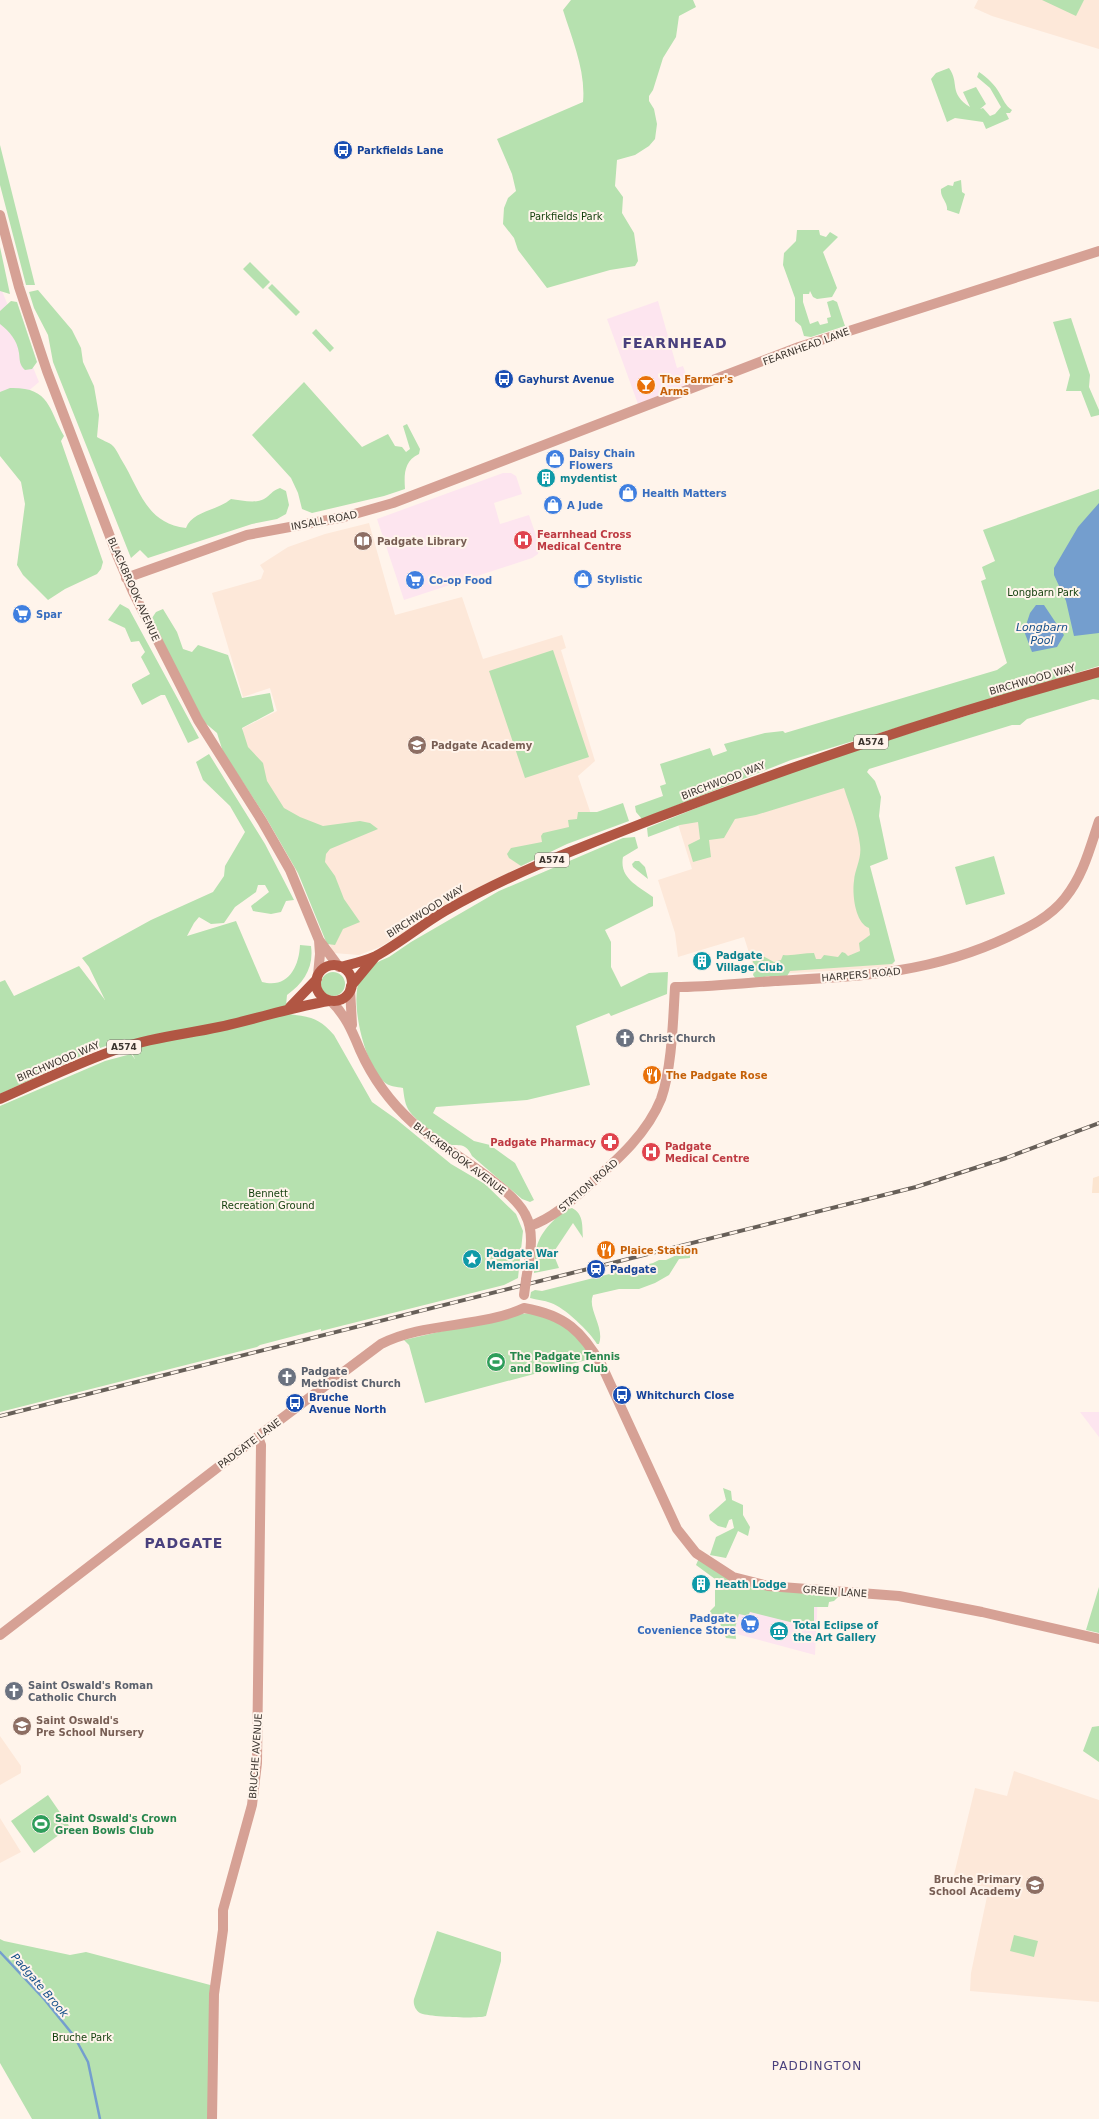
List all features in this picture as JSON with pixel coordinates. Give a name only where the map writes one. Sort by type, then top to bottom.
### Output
[{"type":"main road","name":"BIRCHWOOD WAY","points":[[340,967],[374,957],[443,912],[481,891],[538,865],[624,831],[820,758],[1031,691],[1099,672]]},
{"type":"main road","name":"BIRCHWOOD WAY","points":[[351,988],[374,957]]},
{"type":"main road","name":"A574","points":[[317,977],[325,968],[340,967]]},
{"type":"main road","points":[[340,967],[349,975],[351,988]]},
{"type":"main road","name":"BIRCHWOOD WAY","points":[[289,1008],[317,977]]},
{"type":"main road","points":[[317,977],[316,984],[320,994],[330,1001]]},
{"type":"main road","name":"A574","points":[[330,1001],[343,998],[351,988]]},
{"type":"main road","name":"BIRCHWOOD WAY","points":[[0,1100],[102,1055],[148,1040],[256,1019],[289,1008],[330,1001]]},
{"type":"street","name":"BLACKBROOK AVENUE","points":[[0,215],[22,299],[61,410],[126,578],[198,720],[262,821],[290,870],[318,940],[320,954],[317,977]]},
{"type":"street","name":"FEARNHEAD LANE","points":[[519,456],[799,347],[1099,251]]},
{"type":"street","name":"INSALL ROAD","points":[[126,578],[247,535],[368,511],[519,456]]},
{"type":"street","name":"HARPERS ROAD","points":[[675,987],[887,974],[931,965],[973,952],[1033,925],[1051,912],[1064,899],[1080,876],[1099,821]]},
{"type":"street","name":"BLACKBROOK AVENUE","points":[[318,940],[340,967]]},
{"type":"street","name":"STATION ROAD","points":[[530,1226],[546,1220],[617,1160],[648,1122],[660,1100],[665,1084],[675,987]]},
{"type":"street","name":"BLACKBROOK AVENUE","points":[[351,988],[352,1029]]},
{"type":"street","name":"BLACKBROOK AVENUE","points":[[330,1001],[341,1012],[352,1029],[370,1070],[397,1106],[431,1138],[496,1184],[515,1201],[522,1209],[530,1226]]},
{"type":"street","points":[[524,1308],[524,1295],[531,1244],[530,1226]]},
{"type":"street","name":"PADGATE LANE","points":[[0,1634],[258,1437],[389,1340],[504,1315],[524,1308]]},
{"type":"street","name":"GREEN LANE","points":[[524,1308],[561,1318],[580,1333],[588,1343],[602,1366],[677,1529],[696,1553],[732,1577],[756,1584],[899,1596],[982,1612],[1099,1639]]},
{"type":"street","name":"BRUCHE AVENUE","points":[[212,2119],[214,2002],[223,1930],[223,1910],[252,1804],[257,1763],[261,1554],[261,1445],[258,1437]]},
{"type":"shaded area","points":[[978,0],[1099,0],[1099,49],[992,16],[974,8]]},
{"type":"shaded area","points":[[0,286],[39,382],[0,415]]},
{"type":"shaded area","points":[[658,301],[677,368],[683,366],[689,383],[638,404],[607,319]]},
{"type":"shaded area","points":[[503,473],[511,473],[516,476],[522,494],[494,503],[500,524],[529,515],[539,544],[538,554],[532,558],[404,600],[377,519]]},
{"type":"shaded area","name":"Padgate Academy","points":[[369,523],[395,615],[462,597],[483,659],[562,635],[566,648],[561,650],[595,761],[578,776],[596,829],[482,886],[380,947],[359,955],[333,953],[320,914],[244,776],[243,728],[277,711],[270,688],[243,697],[212,593],[261,579],[264,571],[260,565],[288,547],[325,534]]},
{"type":"shaded area","points":[[846,784],[894,965],[865,969],[756,975],[744,937],[678,957],[675,933],[658,880],[692,869],[678,824]]},
{"type":"shaded area","name":"Padgate Pharmacy","points":[[607,1133],[620,1144],[613,1150],[601,1141]]},
{"type":"shaded area","points":[[1099,1176],[1099,1193],[1092,1193],[1093,1178]]},
{"type":"shaded area","points":[[1080,1412],[1099,1412],[1099,1437]]},
{"type":"shaded area","points":[[740,1586],[818,1594],[815,1655],[729,1632]]},
{"type":"shaded area","points":[[0,1736],[21,1766],[21,1773],[0,1785]]},
{"type":"shaded area","name":"Bruche Primary School Academy","points":[[1014,1771],[1099,1800],[1099,2002],[970,1991],[971,1973],[989,1887],[952,1883],[975,1788],[1007,1796]]},
{"type":"shaded area","points":[[0,1818],[21,1852],[0,1863]]},
{"type":"green space","name":"Parkfields Park","points":[[571,0],[693,0],[696,7],[679,16],[676,37],[663,58],[653,90],[649,96],[649,101],[654,109],[657,124],[655,139],[649,146],[635,155],[617,160],[615,186],[623,197],[622,213],[634,233],[638,261],[635,266],[610,270],[547,288],[518,250],[514,238],[503,224],[504,208],[508,198],[516,191],[512,174],[497,139],[583,102],[580,67],[563,10]]},
{"type":"green space","points":[[1042,0],[1084,0],[1076,16]]},
{"type":"green space","points":[[949,68],[954,78],[955,88],[963,102],[970,107],[963,92],[976,87],[986,104],[980,109],[983,108],[990,116],[995,114],[1001,107],[990,88],[977,77],[979,72],[994,85],[1006,105],[1012,110],[1010,113],[1006,113],[1009,119],[986,129],[983,122],[955,118],[947,122],[931,79],[936,73]]},
{"type":"green space","points":[[0,145],[35,285],[26,285],[0,185]]},
{"type":"green space","points":[[961,180],[962,192],[965,194],[959,214],[947,210],[941,189],[948,185],[953,186],[954,182]]},
{"type":"green space","points":[[797,230],[819,230],[820,235],[826,237],[830,232],[838,237],[823,252],[837,288],[832,297],[817,299],[813,297],[810,291],[809,294],[803,294],[803,302],[810,324],[818,321],[820,325],[828,323],[827,318],[831,317],[827,302],[833,300],[837,302],[845,326],[811,337],[804,336],[801,326],[795,321],[795,298],[783,265],[784,253],[796,241]]},
{"type":"green space","points":[[0,247],[10,294],[0,291]]},
{"type":"green space","points":[[250,262],[270,282],[263,289],[243,269]]},
{"type":"green space","points":[[272,284],[300,312],[296,316],[268,288]]},
{"type":"green space","points":[[38,290],[72,330],[81,348],[83,362],[94,386],[99,415],[97,437],[113,446],[128,470],[139,493],[152,512],[172,525],[186,528],[189,522],[194,518],[231,499],[256,501],[266,498],[275,490],[280,488],[286,491],[289,505],[286,514],[277,519],[252,524],[148,558],[140,550],[131,558],[53,362],[48,335],[34,308],[29,292]]},
{"type":"green space","points":[[11,301],[17,302],[37,362],[32,369],[25,370],[22,366],[15,340],[0,324],[0,311]]},
{"type":"green space","points":[[1071,318],[1090,375],[1089,387],[1099,410],[1099,415],[1091,417],[1081,391],[1066,391],[1070,375],[1053,322]]},
{"type":"green space","points":[[316,329],[334,348],[330,352],[312,333]]},
{"type":"green space","points":[[304,382],[362,447],[388,434],[395,446],[402,447],[406,452],[410,449],[403,426],[407,424],[420,449],[419,454],[410,460],[406,468],[405,489],[384,496],[312,513],[302,509],[298,493],[291,478],[252,435]]},
{"type":"green space","points":[[10,388],[33,391],[46,401],[50,408],[64,436],[61,441],[103,562],[101,569],[97,574],[65,589],[48,600],[23,575],[17,565],[25,504],[21,482],[0,456],[0,392]]},
{"type":"green space","name":"Longbarn Park","points":[[1099,489],[1099,666],[791,760],[642,819],[636,812],[635,806],[663,796],[660,786],[666,784],[660,764],[710,748],[713,756],[727,751],[724,744],[765,733],[783,731],[785,733],[997,670],[1007,663],[981,581],[986,579],[982,567],[995,561],[983,530]]},
{"type":"green space","points":[[120,604],[129,609],[199,738],[188,743],[165,695],[161,695],[142,705],[132,684],[150,674],[141,657],[145,652],[139,641],[131,642],[125,628],[108,620]]},
{"type":"green space","points":[[163,609],[177,632],[183,649],[192,652],[198,645],[228,655],[242,698],[270,693],[274,711],[242,728],[248,747],[263,763],[267,781],[284,808],[300,817],[323,826],[360,821],[370,823],[378,829],[330,849],[326,854],[325,862],[335,876],[344,899],[360,922],[343,929],[335,945],[327,944],[298,873],[265,816],[223,752],[217,733],[204,722],[169,657],[152,618],[156,612]]},
{"type":"green space","points":[[553,650],[589,757],[525,778],[489,671]]},
{"type":"green space","points":[[1099,675],[1099,700],[1093,699],[1027,719],[1020,725],[1012,725],[869,769],[867,772],[875,781],[881,797],[879,816],[888,859],[870,866],[895,961],[892,964],[790,971],[786,978],[773,979],[769,976],[756,979],[753,975],[755,968],[752,959],[761,955],[774,962],[781,960],[783,955],[814,953],[816,959],[821,959],[824,955],[838,957],[842,952],[848,956],[860,951],[859,943],[870,935],[869,928],[860,920],[854,900],[854,881],[860,855],[860,845],[856,824],[844,788],[756,815],[735,819],[724,838],[709,840],[711,857],[693,862],[688,845],[700,839],[698,822],[680,825],[648,837],[647,828],[793,769]]},
{"type":"green space","name":"Bennett Recreation Ground","points":[[209,754],[265,844],[294,900],[286,901],[281,912],[271,914],[253,911],[251,906],[269,892],[265,885],[258,885],[256,892],[235,907],[224,923],[211,924],[199,917],[187,936],[236,921],[262,982],[271,983],[279,982],[290,974],[297,961],[300,945],[311,946],[312,954],[309,968],[303,980],[287,995],[286,1006],[289,1014],[309,1017],[329,1029],[334,1035],[372,1102],[396,1119],[451,1164],[485,1184],[516,1214],[523,1231],[518,1278],[504,1285],[321,1331],[321,1329],[257,1347],[0,1412],[0,1106],[105,1061],[131,1054],[135,1059],[125,1039],[92,1051],[0,1094],[0,982],[5,980],[14,996],[79,966],[105,1000],[89,967],[82,958],[151,920],[213,892],[224,876],[225,866],[245,832],[230,806],[203,780],[196,762]]},
{"type":"green space","points":[[623,803],[629,821],[567,844],[521,866],[509,858],[507,854],[511,848],[542,842],[541,836],[543,833],[569,827],[568,820],[577,819],[578,812],[597,812]]},
{"type":"green space","points":[[635,837],[638,848],[623,857],[624,871],[631,881],[653,897],[653,906],[605,930],[611,942],[611,967],[621,987],[649,973],[668,972],[667,994],[611,1016],[609,1013],[576,1026],[590,1085],[527,1100],[436,1107],[433,1113],[474,1141],[490,1145],[515,1163],[534,1200],[530,1202],[522,1199],[472,1156],[466,1148],[463,1146],[450,1145],[427,1129],[408,1110],[403,1088],[384,1082],[377,1074],[365,1048],[361,1033],[356,1002],[357,989],[362,975],[373,965],[389,957],[411,942],[499,891],[623,838]]},
{"type":"green space","points":[[994,856],[1005,894],[966,905],[955,867]]},
{"type":"green space","points":[[635,861],[639,861],[645,867],[648,879],[633,867],[632,864]]},
{"type":"green space","points":[[333,972],[342,975],[345,984],[342,993],[333,996],[324,993],[321,984],[324,975]]},
{"type":"green space","points":[[572,1208],[579,1214],[583,1238],[573,1223],[553,1253],[559,1268],[534,1273],[536,1250],[543,1232],[564,1211]]},
{"type":"green space","points":[[683,1252],[687,1252],[690,1255],[690,1258],[679,1259],[669,1275],[655,1283],[639,1289],[619,1289],[593,1295],[592,1306],[600,1331],[599,1344],[597,1344],[583,1327],[563,1309],[548,1302],[530,1298],[531,1292],[535,1290],[542,1291],[653,1263],[659,1260],[666,1260]]},
{"type":"green space","name":"The Padgate Tennis and Bowling Club","points":[[534,1313],[562,1325],[575,1334],[594,1358],[425,1403],[409,1345],[404,1340],[517,1314]]},
{"type":"green space","points":[[723,1488],[731,1491],[732,1500],[743,1505],[743,1515],[750,1527],[748,1536],[738,1531],[726,1558],[710,1555],[716,1537],[734,1528],[732,1519],[729,1520],[726,1528],[718,1526],[710,1520],[709,1515],[726,1500]]},
{"type":"green space","points":[[699,1558],[727,1578],[835,1589],[838,1597],[834,1601],[829,1602],[828,1607],[814,1607],[814,1628],[750,1612],[748,1616],[739,1614],[735,1628],[736,1639],[726,1638],[719,1621],[713,1618],[710,1611],[715,1606],[715,1579],[696,1565]]},
{"type":"green space","points":[[1099,1587],[1099,1633],[1086,1630]]},
{"type":"green space","points":[[1099,1726],[1099,1762],[1083,1751],[1092,1727]]},
{"type":"green space","name":"Saint Oswald's Crown Green Bowls Club","points":[[48,1795],[70,1827],[34,1853],[11,1821]]},
{"type":"green space","points":[[437,1931],[501,1952],[501,1961],[486,2016],[433,2016],[420,2013],[416,2009],[414,1999]]},
{"type":"green space","points":[[1014,1935],[1038,1941],[1034,1957],[1010,1951]]},
{"type":"green space","name":"Bruche Park","points":[[0,1939],[70,1955],[86,1952],[214,1986],[212,2119],[32,2119],[0,2063]]},
{"type":"water","points":[[1099,503],[1099,633],[1074,636],[1066,601],[1054,575],[1054,568],[1078,527]]},
{"type":"water","name":"Longbarn Pool","points":[[1036,605],[1044,605],[1064,635],[1057,647],[1032,652],[1024,631],[1030,613]]},
{"type":"waterway","name":"Padgate Brook","points":[[0,1952],[44,1999],[74,2036],[88,2062],[100,2119]]},
{"type":"railway","points":[[0,1416],[916,1187],[1006,1158],[1099,1123]]},
{"type":"place","name":"Parkfields Lane","points":[[343,150]]},
{"type":"place","name":"Gayhurst Avenue","points":[[504,379]]},
{"type":"place","name":"The Farmer's Arms","points":[[646,385]]},
{"type":"place","name":"Daisy Chain Flowers","points":[[555,459]]},
{"type":"place","name":"mydentist","points":[[546,478]]},
{"type":"place","name":"Health Matters","points":[[628,493]]},
{"type":"place","name":"A Jude","points":[[553,505]]},
{"type":"place","name":"Fearnhead Cross Medical Centre","points":[[523,540]]},
{"type":"place","name":"Padgate Library","points":[[363,541]]},
{"type":"place","name":"Stylistic","points":[[583,579]]},
{"type":"place","name":"Co-op Food","points":[[415,580]]},
{"type":"place","name":"Spar","points":[[22,614]]},
{"type":"place","name":"Padgate Academy","points":[[417,745]]},
{"type":"place","name":"Padgate Village Club","points":[[702,961]]},
{"type":"place","name":"Christ Church","points":[[625,1038]]},
{"type":"place","name":"The Padgate Rose","points":[[652,1075]]},
{"type":"place","name":"Padgate Pharmacy","points":[[610,1142]]},
{"type":"place","name":"Padgate Medical Centre","points":[[651,1152]]},
{"type":"place","name":"Plaice Station","points":[[606,1250]]},
{"type":"place","name":"Padgate War Memorial","points":[[472,1259]]},
{"type":"place","name":"Padgate","points":[[596,1269]]},
{"type":"place","name":"The Padgate Tennis and Bowling Club","points":[[496,1362]]},
{"type":"place","name":"Padgate Methodist Church","points":[[287,1377]]},
{"type":"place","name":"Whitchurch Close","points":[[622,1395]]},
{"type":"place","name":"Bruche Avenue North","points":[[295,1403]]},
{"type":"place","name":"Heath Lodge","points":[[701,1584]]},
{"type":"place","name":"Padgate Covenience Store","points":[[750,1624]]},
{"type":"place","name":"Total Eclipse of the Art Gallery","points":[[779,1631]]},
{"type":"place","name":"Saint Oswald's Roman Catholic Church","points":[[14,1691]]},
{"type":"place","name":"Saint Oswald's Pre School Nursery","points":[[22,1726]]},
{"type":"place","name":"Saint Oswald's Crown Green Bowls Club","points":[[41,1824]]},
{"type":"place","name":"Bruche Primary School Academy","points":[[1035,1885]]},
{"type":"district","name":"FEARNHEAD","points":[[675,343]]},
{"type":"district","name":"PADGATE","points":[[184,1543]]},
{"type":"district","name":"PADDINGTON","points":[[817,2066]]}]
